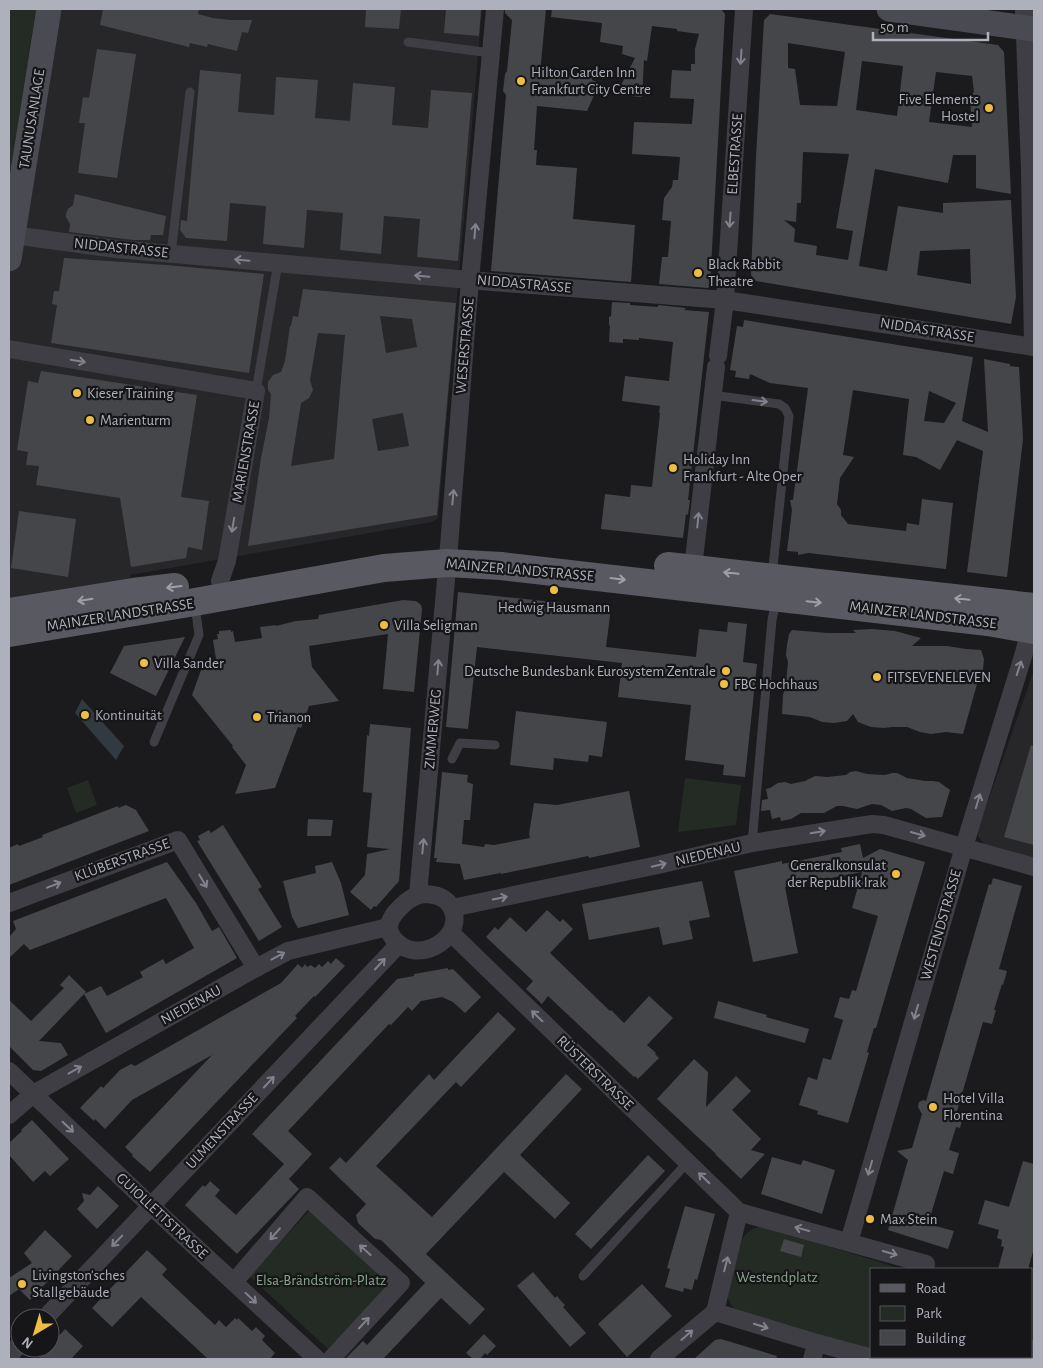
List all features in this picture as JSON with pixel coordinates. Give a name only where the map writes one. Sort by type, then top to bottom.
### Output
[{"type":"main road","name":"TAUNUSANLAGE","points":[[11,247],[49,9]]},
{"type":"main road","points":[[889,9],[1028,22]]},
{"type":"main road","name":"MAINZER LANDSTRASSE","points":[[9,633],[384,568],[482,545],[692,568],[774,587]]},
{"type":"main road","name":"MAINZER LANDSTRASSE","points":[[9,612],[133,592],[220,581],[420,546],[501,566],[774,587],[1033,619]]},
{"type":"street","name":"WESERSTRASSE","points":[[448,554],[470,280],[495,9]]},
{"type":"street","name":"ELBESTRASSE","points":[[725,300],[744,9]]},
{"type":"street","points":[[1028,22],[1033,347]]},
{"type":"street","name":"NIDDASTRASSE","points":[[11,247],[88,246],[470,280],[725,300],[1033,347]]},
{"type":"street","points":[[692,568],[725,300]]},
{"type":"street","name":"MARIENSTRASSE","points":[[9,350],[256,391],[227,561],[220,581]]},
{"type":"street","name":"ZIMMERWEG","points":[[418,895],[448,554]]},
{"type":"street","name":"WESTENDSTRASSE","points":[[849,1242],[964,847],[1033,619]]},
{"type":"street","name":"NIEDENAU","points":[[452,908],[658,865],[752,843],[872,824],[884,825],[1034,868]]},
{"type":"street","name":"KLÜBERSTRASSE","points":[[9,903],[178,840],[256,968]]},
{"type":"street","points":[[430,894],[438,896],[446,900],[452,908],[455,919],[451,933],[431,948],[422,951],[405,948],[390,934],[388,927],[392,918],[403,905],[418,895],[430,894]]},
{"type":"street","name":"NIEDENAU","points":[[9,1115],[33,1094],[288,951],[388,927]]},
{"type":"street","name":"RÜSTERSTRASSE","points":[[451,933],[739,1212]]},
{"type":"street","name":"ULMENSTRASSE","points":[[54,1308],[399,944]]},
{"type":"street","name":"GUIOLLETTSTRASSE","points":[[9,1071],[151,1206],[317,1359]]},
{"type":"street","points":[[234,1282],[307,1197],[401,1283],[331,1359]]},
{"type":"street","points":[[660,1359],[715,1312],[739,1212],[926,1264],[924,1268]]},
{"type":"street","points":[[715,1312],[814,1351],[876,1359]]},
{"type":"lane","points":[[408,42],[491,53]]},
{"type":"lane","points":[[171,254],[190,92]]},
{"type":"lane","points":[[256,391],[278,263]]},
{"type":"lane","points":[[712,395],[779,404],[785,408],[789,416],[752,843]]},
{"type":"lane","points":[[154,742],[199,635],[195,602]]},
{"type":"lane","points":[[452,759],[460,743],[495,746]]},
{"type":"lane","points":[[583,1276],[687,1163]]},
{"type":"shaded area","points":[[37,9],[482,9],[438,518],[432,522],[130,575],[133,592],[9,612],[9,188],[30,44]]},
{"type":"shaded area","points":[[1034,670],[1034,861],[985,845],[978,836],[978,830]]},
{"type":"shaded area","points":[[82,699],[124,746],[116,760],[75,713]]},
{"type":"green space","points":[[9,9],[37,9],[30,44],[9,188]]},
{"type":"green space","points":[[685,778],[741,785],[736,825],[678,832]]},
{"type":"green space","points":[[88,780],[97,805],[76,813],[67,788]]},
{"type":"green space","name":"Elsa-Brändström-Platz","points":[[310,1210],[390,1282],[328,1349],[249,1276]]},
{"type":"green space","name":"Westendplatz","points":[[766,1227],[899,1268],[870,1268],[870,1351],[737,1311],[731,1305],[727,1296],[741,1241],[753,1229]]},
{"type":"building","points":[[103,9],[199,9],[198,14],[213,18],[252,20],[248,33],[242,32],[237,51],[208,44],[207,47],[190,43],[189,47],[100,25]]},
{"type":"building","points":[[366,9],[401,9],[399,29],[365,27]]},
{"type":"building","points":[[446,9],[481,9],[479,36],[444,33]]},
{"type":"building","points":[[505,9],[546,9],[540,74],[592,78],[592,80],[599,83],[601,94],[595,93],[587,111],[537,106],[534,150],[537,150],[536,165],[577,168],[573,219],[635,225],[631,282],[491,271],[506,95],[503,91],[512,20],[505,13]]},
{"type":"building","points":[[552,9],[721,9],[725,14],[710,286],[708,288],[659,284],[662,257],[668,257],[671,221],[662,220],[664,198],[672,187],[673,180],[678,180],[680,157],[632,154],[634,122],[692,124],[694,99],[670,98],[672,70],[691,71],[691,64],[695,64],[695,49],[699,34],[652,26],[647,61],[644,60],[642,97],[616,95],[635,58],[622,54],[623,46],[600,42],[602,23],[551,17]]},
{"type":"building","points":[[770,14],[998,45],[1004,52],[1011,194],[976,188],[976,155],[953,155],[948,183],[875,169],[859,266],[887,271],[898,206],[943,213],[943,203],[1011,200],[1016,297],[1011,324],[756,281],[751,275],[764,20]],"holes":[[[788,43],[845,52],[837,106],[800,105],[795,69],[788,68]],[[862,61],[903,66],[897,116],[856,110]],[[936,72],[972,76],[974,92],[970,96],[972,127],[929,122]],[[803,152],[849,154],[836,228],[853,231],[848,260],[816,255],[817,246],[794,242],[795,229],[784,220],[796,222],[797,203],[801,203]],[[970,249],[971,284],[917,275],[920,251]]]},
{"type":"building","points":[[97,49],[136,54],[117,178],[78,173],[85,123],[79,123],[83,97],[89,98]]},
{"type":"building","points":[[200,70],[241,74],[238,112],[274,115],[276,77],[318,80],[315,118],[350,121],[353,83],[395,87],[392,125],[428,128],[431,90],[472,93],[458,261],[417,257],[420,219],[384,216],[381,254],[340,250],[343,213],[307,210],[304,248],[263,244],[266,206],[230,203],[227,241],[186,238],[180,230],[181,220],[187,221]]},
{"type":"building","points":[[75,194],[166,216],[163,235],[151,235],[150,240],[133,240],[69,232],[70,224],[66,214],[73,205]]},
{"type":"building","points":[[64,258],[264,274],[249,373],[51,343],[57,305],[52,304],[54,291],[59,291]]},
{"type":"building","points":[[303,289],[456,303],[437,515],[248,546],[269,418],[271,394],[268,390],[268,382],[273,375],[281,372],[285,361],[293,316],[298,317]],"holes":[[[380,316],[412,319],[417,347],[386,353]],[[318,333],[345,335],[334,459],[291,466],[301,403],[309,398],[313,390],[310,380]],[[403,413],[409,446],[378,451],[372,419]]]},
{"type":"building","points":[[612,302],[658,307],[658,305],[709,312],[688,500],[690,500],[683,538],[601,529],[605,494],[630,497],[631,485],[652,487],[660,406],[622,401],[625,376],[669,381],[673,342],[639,338],[639,340],[623,339],[623,343],[609,342],[609,317],[611,316]]},
{"type":"building","points":[[744,320],[973,357],[962,421],[988,432],[984,359],[1019,367],[1023,439],[1007,577],[967,572],[983,451],[957,440],[940,470],[916,457],[903,455],[909,399],[853,390],[843,455],[854,457],[840,478],[837,504],[841,510],[841,515],[848,524],[906,531],[907,523],[919,525],[922,499],[953,503],[946,569],[808,553],[798,555],[798,552],[787,551],[792,510],[790,500],[793,500],[808,388],[770,383],[750,374],[749,379],[735,377],[736,371],[730,370],[737,326],[743,327]],"holes":[[[929,391],[956,403],[944,423],[924,421]]]},
{"type":"building","points":[[41,371],[197,395],[181,497],[209,501],[202,550],[188,547],[186,558],[131,567],[120,498],[36,485],[39,466],[26,465],[28,452],[17,450],[28,381],[38,383]]},
{"type":"building","points":[[19,511],[76,519],[68,577],[11,568]]},
{"type":"building","points":[[458,592],[611,608],[606,647],[696,657],[699,629],[727,632],[728,622],[747,624],[743,662],[757,664],[745,777],[723,775],[724,765],[685,760],[691,705],[618,697],[622,663],[477,647],[468,729],[446,727]]},
{"type":"building","points":[[403,600],[416,601],[421,605],[422,609],[414,692],[383,689],[388,634],[309,646],[312,667],[339,701],[309,706],[301,728],[298,727],[275,788],[235,794],[246,765],[192,695],[204,662],[216,659],[213,640],[218,639],[217,634],[219,634],[219,631],[233,631],[235,642],[262,638],[260,627],[318,619],[319,615]]},
{"type":"building","points":[[792,630],[856,633],[853,630],[895,631],[921,638],[912,646],[947,646],[981,650],[984,659],[983,670],[977,684],[963,734],[946,732],[931,734],[907,727],[871,727],[858,722],[853,714],[847,721],[834,723],[822,722],[810,717],[782,714],[788,662],[786,655],[787,645],[789,634]]},
{"type":"building","name":"Villa Sander","points":[[185,637],[156,696],[110,673],[124,646]]},
{"type":"building","points":[[516,711],[607,722],[602,757],[589,755],[588,762],[554,758],[553,770],[510,765]]},
{"type":"building","points":[[370,724],[411,728],[399,881],[376,907],[374,906],[371,910],[350,892],[365,875],[367,854],[390,849],[367,847],[372,793],[363,792],[367,735],[369,736]]},
{"type":"building","points":[[1031,745],[1034,746],[1034,845],[1004,837]]},
{"type":"building","points":[[856,771],[885,775],[897,773],[907,778],[939,782],[950,790],[942,817],[926,818],[911,809],[906,808],[892,811],[881,805],[872,804],[857,809],[837,806],[824,813],[801,813],[791,819],[781,821],[780,817],[772,819],[770,810],[761,811],[762,800],[768,799],[766,789],[778,783],[785,782],[791,784],[805,781],[815,776],[846,775]]},
{"type":"building","points":[[442,772],[468,775],[467,782],[473,784],[470,820],[464,820],[462,844],[484,847],[485,844],[494,845],[530,838],[534,803],[557,805],[629,791],[640,847],[464,880],[460,864],[436,862],[437,858],[434,858]]},
{"type":"building","points":[[126,805],[136,810],[149,831],[9,885],[9,848],[43,837],[42,835],[118,806],[118,808]]},
{"type":"building","points":[[308,819],[333,820],[331,836],[307,836]]},
{"type":"building","points":[[223,825],[262,887],[258,889],[282,927],[259,941],[197,841],[200,840],[198,836],[209,830],[211,833]]},
{"type":"building","points":[[860,844],[863,858],[880,849],[925,862],[876,1028],[874,1028],[867,1052],[869,1053],[848,1123],[817,1114],[818,1111],[799,1105],[808,1077],[817,1080],[823,1058],[831,1060],[843,1020],[834,1017],[840,997],[849,999],[852,990],[856,991],[878,916],[852,908],[862,872],[785,887],[798,953],[753,962],[734,871],[782,861],[782,864],[842,852],[841,848]]},
{"type":"building","points":[[167,862],[196,903],[212,931],[219,927],[237,958],[106,1033],[84,994],[101,986],[107,996],[143,977],[140,972],[163,959],[166,964],[194,948],[166,898],[30,950],[24,944],[9,958],[9,937],[16,929],[13,921]]},
{"type":"building","points":[[332,862],[341,883],[349,915],[298,928],[292,917],[283,881],[316,873],[315,866]]},
{"type":"building","points":[[993,878],[1022,886],[999,969],[1007,971],[994,1010],[996,1010],[992,1024],[983,1022],[957,1111],[964,1114],[960,1128],[956,1127],[949,1150],[959,1153],[953,1174],[944,1171],[928,1224],[954,1231],[948,1249],[888,1230],[908,1160],[897,1151],[912,1148],[922,1114],[918,1107],[919,1102],[926,1101],[989,884],[991,885]]},
{"type":"building","points":[[702,881],[710,917],[689,921],[693,939],[663,945],[659,927],[589,940],[582,904]]},
{"type":"building","points":[[547,910],[560,922],[563,919],[573,929],[550,953],[624,1023],[649,996],[673,1018],[647,1045],[659,1058],[638,1079],[548,996],[542,1004],[526,989],[533,981],[486,937],[495,927],[498,930],[510,917],[526,932]]},
{"type":"building","points":[[336,958],[345,966],[295,1016],[297,1018],[150,1172],[125,1147],[212,1055],[132,1100],[105,1129],[80,1108],[120,1070],[131,1064],[135,1066],[281,983],[298,964],[302,968],[305,964],[307,967],[311,965],[315,968],[319,964],[322,967],[328,961],[331,964]]},
{"type":"building","points":[[448,968],[448,970],[453,969],[481,997],[465,1013],[453,1002],[442,997],[421,1001],[412,1011],[408,1007],[391,1025],[389,1024],[288,1131],[312,1154],[289,1179],[299,1189],[237,1254],[185,1205],[203,1185],[205,1187],[210,1181],[220,1190],[215,1196],[236,1215],[284,1164],[252,1134],[397,979]]},
{"type":"building","points":[[69,975],[86,992],[39,1041],[61,1043],[68,1055],[41,1071],[33,1070],[9,1046],[9,1000],[31,1021],[64,988],[60,985]]},
{"type":"building","points":[[718,1001],[809,1029],[805,1043],[714,1018]]},
{"type":"building","points":[[498,1012],[516,1029],[461,1087],[456,1082],[376,1166],[432,1217],[566,1074],[582,1089],[520,1155],[570,1203],[555,1219],[504,1172],[426,1254],[485,1309],[470,1325],[441,1298],[383,1359],[345,1359],[363,1341],[367,1345],[425,1283],[381,1240],[375,1239],[358,1223],[356,1215],[366,1204],[329,1168],[340,1157],[346,1163],[429,1074],[434,1080]]},
{"type":"building","points":[[694,1059],[708,1072],[706,1107],[736,1076],[751,1091],[732,1110],[761,1139],[751,1150],[765,1154],[741,1179],[657,1099]]},
{"type":"building","points":[[32,1120],[69,1159],[50,1176],[45,1171],[33,1182],[9,1155],[9,1143]]},
{"type":"building","points":[[648,1155],[665,1171],[591,1249],[575,1234]]},
{"type":"building","points":[[772,1157],[801,1165],[803,1160],[835,1170],[822,1214],[761,1194]]},
{"type":"building","points":[[1023,1161],[1034,1164],[1034,1248],[1028,1268],[998,1268],[1004,1247],[1001,1246],[1002,1240],[997,1238],[999,1230],[978,1224],[985,1200],[1009,1207]]},
{"type":"building","points":[[98,1186],[119,1206],[97,1229],[77,1209],[84,1201],[82,1193],[90,1195]]},
{"type":"building","points":[[685,1206],[715,1214],[697,1280],[695,1279],[692,1290],[684,1288],[683,1292],[665,1287],[670,1269],[667,1268]]},
{"type":"building","points":[[45,1230],[72,1256],[30,1300],[19,1289],[9,1296],[9,1278],[32,1263],[24,1253]]},
{"type":"building","points":[[784,1239],[804,1245],[801,1257],[780,1251]]},
{"type":"building","points":[[147,1250],[167,1269],[162,1275],[215,1325],[219,1320],[226,1327],[235,1318],[237,1320],[238,1318],[252,1331],[256,1327],[265,1336],[262,1340],[275,1353],[270,1359],[208,1359],[141,1297],[112,1327],[92,1308]]},
{"type":"building","points":[[533,1272],[555,1298],[557,1296],[565,1305],[563,1307],[586,1333],[570,1347],[517,1286]]},
{"type":"building","points":[[642,1284],[672,1316],[627,1357],[598,1324]]},
{"type":"building","points":[[65,1329],[83,1346],[71,1359],[38,1359],[60,1358],[60,1335]]},
{"type":"building","points":[[484,1334],[496,1346],[487,1355],[485,1353],[480,1359],[473,1359],[466,1353]]},
{"type":"building","points":[[721,1339],[777,1356],[776,1359],[694,1359],[715,1340]]},
{"type":"place","name":"Hilton Garden Inn Frankfurt City Centre","points":[[521,81]]},
{"type":"place","name":"Five Elements Hostel","points":[[989,108]]},
{"type":"place","name":"Black Rabbit Theatre","points":[[698,273]]},
{"type":"place","name":"Kieser Training","points":[[77,393]]},
{"type":"place","name":"Marienturm","points":[[90,420]]},
{"type":"place","name":"Holiday Inn Frankfurt - Alte Oper","points":[[673,468]]},
{"type":"place","name":"Hedwig Hausmann","points":[[554,590]]},
{"type":"place","name":"Villa Seligman","points":[[384,625]]},
{"type":"place","name":"Villa Sander","points":[[144,663]]},
{"type":"place","name":"Deutsche Bundesbank Eurosystem Zentrale","points":[[726,671]]},
{"type":"place","name":"FITSEVENELEVEN","points":[[877,677]]},
{"type":"place","name":"FBC Hochhaus","points":[[724,684]]},
{"type":"place","name":"Kontinuität","points":[[85,715]]},
{"type":"place","name":"Trianon","points":[[257,717]]},
{"type":"place","name":"Generalkonsulat der Republik Irak","points":[[896,874]]},
{"type":"place","name":"Hotel Villa Florentina","points":[[933,1107]]},
{"type":"place","name":"Max Stein","points":[[870,1219]]},
{"type":"place","name":"Livingston'sches Stallgebäude","points":[[22,1284]]}]
